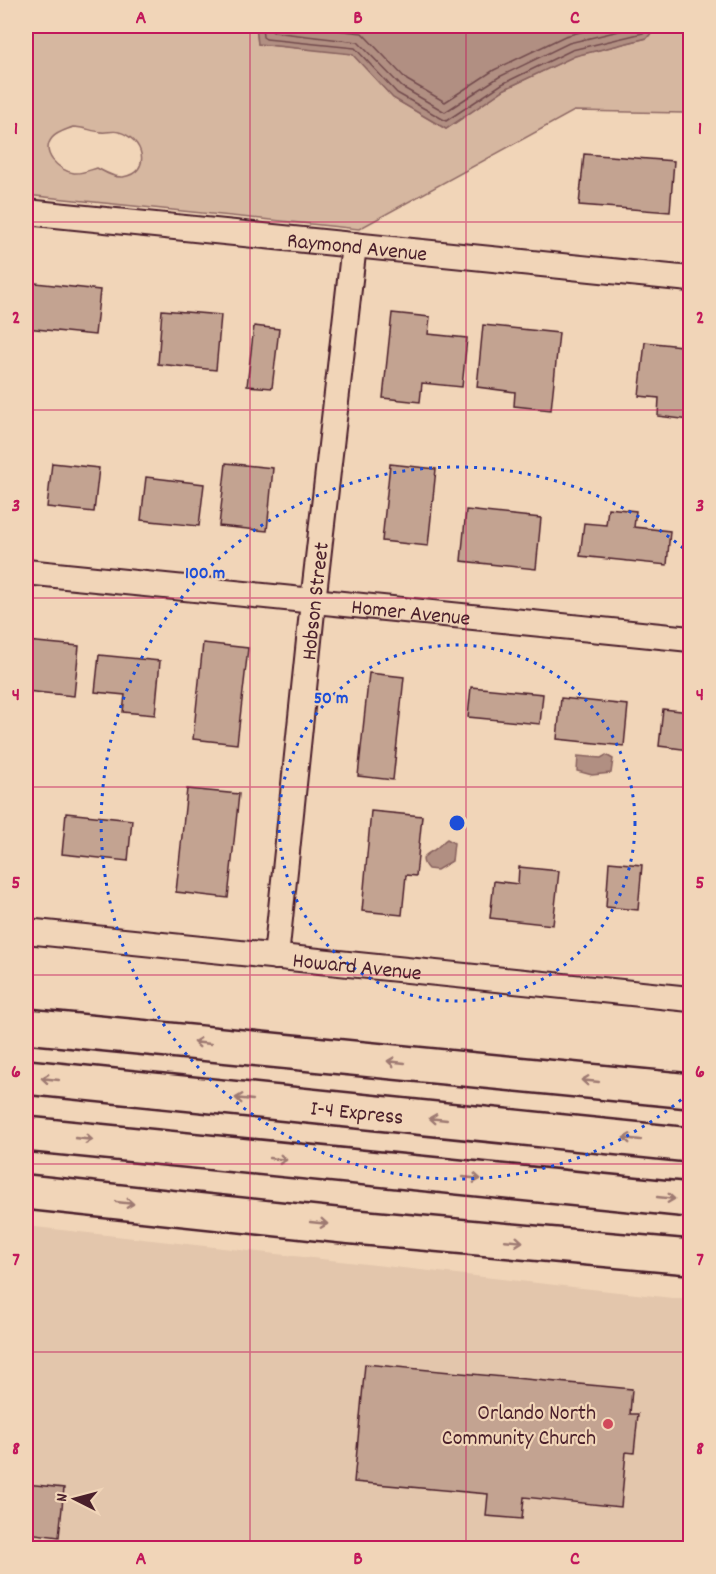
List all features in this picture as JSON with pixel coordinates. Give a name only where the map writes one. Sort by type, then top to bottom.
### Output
[{"type":"highway","points":[[26,1026],[690,1091]]},
{"type":"highway","name":"I-4 Express","points":[[26,1077],[690,1145]]},
{"type":"highway","points":[[26,1134],[690,1200]]},
{"type":"highway","points":[[26,1192],[344,1226],[690,1257]]},
{"type":"street","name":"Raymond Avenue","points":[[26,212],[690,279]]},
{"type":"street","name":"Hobson Street","points":[[276,957],[313,602],[354,245]]},
{"type":"street","name":"Homer Avenue","points":[[26,572],[690,639]]},
{"type":"street","name":"Howard Avenue","points":[[26,930],[690,999]]},
{"type":"shaded area","points":[[26,26],[256,26],[258,44],[352,53],[393,98],[446,129],[505,89],[574,56],[647,38],[657,26],[690,26],[690,133],[684,113],[574,111],[359,229],[26,195]],"holes":[[[77,127],[101,132],[117,131],[127,135],[139,148],[141,162],[138,169],[132,174],[120,177],[97,168],[86,172],[68,172],[57,165],[48,150],[52,138],[56,134]]]},
{"type":"shaded area","points":[[26,1226],[690,1300],[690,1548],[26,1548]]},
{"type":"water","points":[[256,26],[657,26],[647,38],[575,56],[505,89],[446,129],[393,98],[352,54],[258,44]]},
{"type":"water","points":[[606,755],[613,759],[611,773],[592,775],[577,771],[578,756],[601,758]]},
{"type":"water","points":[[447,839],[454,843],[452,861],[437,870],[428,869],[423,862],[424,857]]},
{"type":"building","points":[[584,154],[674,161],[670,212],[579,205]]},
{"type":"building","points":[[26,282],[100,290],[95,335],[26,328]]},
{"type":"building","points":[[162,310],[221,315],[216,370],[158,364]]},
{"type":"building","points":[[392,313],[430,317],[428,334],[467,338],[462,387],[422,383],[420,402],[383,398]]},
{"type":"building","points":[[483,325],[559,333],[551,410],[514,406],[515,392],[477,387]]},
{"type":"building","points":[[254,326],[279,329],[272,388],[247,386]]},
{"type":"building","points":[[645,342],[690,347],[690,420],[658,416],[659,398],[639,396]]},
{"type":"building","points":[[52,463],[99,468],[94,512],[47,507]]},
{"type":"building","points":[[226,463],[273,468],[267,531],[219,526]]},
{"type":"building","points":[[390,464],[436,469],[428,546],[382,541]]},
{"type":"building","points":[[146,477],[204,484],[199,526],[141,520]]},
{"type":"building","points":[[608,508],[636,511],[634,527],[670,531],[667,565],[580,556],[584,523],[606,525]]},
{"type":"building","points":[[466,510],[541,518],[536,569],[461,561]]},
{"type":"building","points":[[26,641],[79,646],[74,696],[26,691]]},
{"type":"building","points":[[203,643],[248,648],[237,744],[193,739]]},
{"type":"building","points":[[99,655],[160,661],[155,715],[123,712],[125,695],[95,692]]},
{"type":"building","points":[[369,673],[404,677],[393,780],[358,776]]},
{"type":"building","points":[[471,687],[543,694],[540,724],[468,717]]},
{"type":"building","points":[[561,698],[628,705],[624,746],[557,739]]},
{"type":"building","points":[[663,709],[690,712],[690,750],[659,746]]},
{"type":"building","points":[[187,789],[239,794],[228,898],[176,892]]},
{"type":"building","points":[[371,811],[422,816],[416,876],[406,875],[402,915],[362,911]]},
{"type":"building","points":[[66,813],[132,820],[128,861],[62,854]]},
{"type":"building","points":[[609,862],[642,865],[638,910],[606,907]]},
{"type":"building","points":[[519,867],[559,871],[553,925],[490,918],[494,881],[518,884]]},
{"type":"building","points":[[365,1364],[632,1389],[630,1414],[638,1414],[634,1453],[626,1452],[621,1507],[524,1497],[522,1519],[486,1516],[488,1494],[354,1482]]},
{"type":"building","points":[[26,1484],[64,1488],[59,1537],[28,1533],[26,1545]]},
{"type":"place","name":"Orlando North Community Church","points":[[608,1424]]}]
